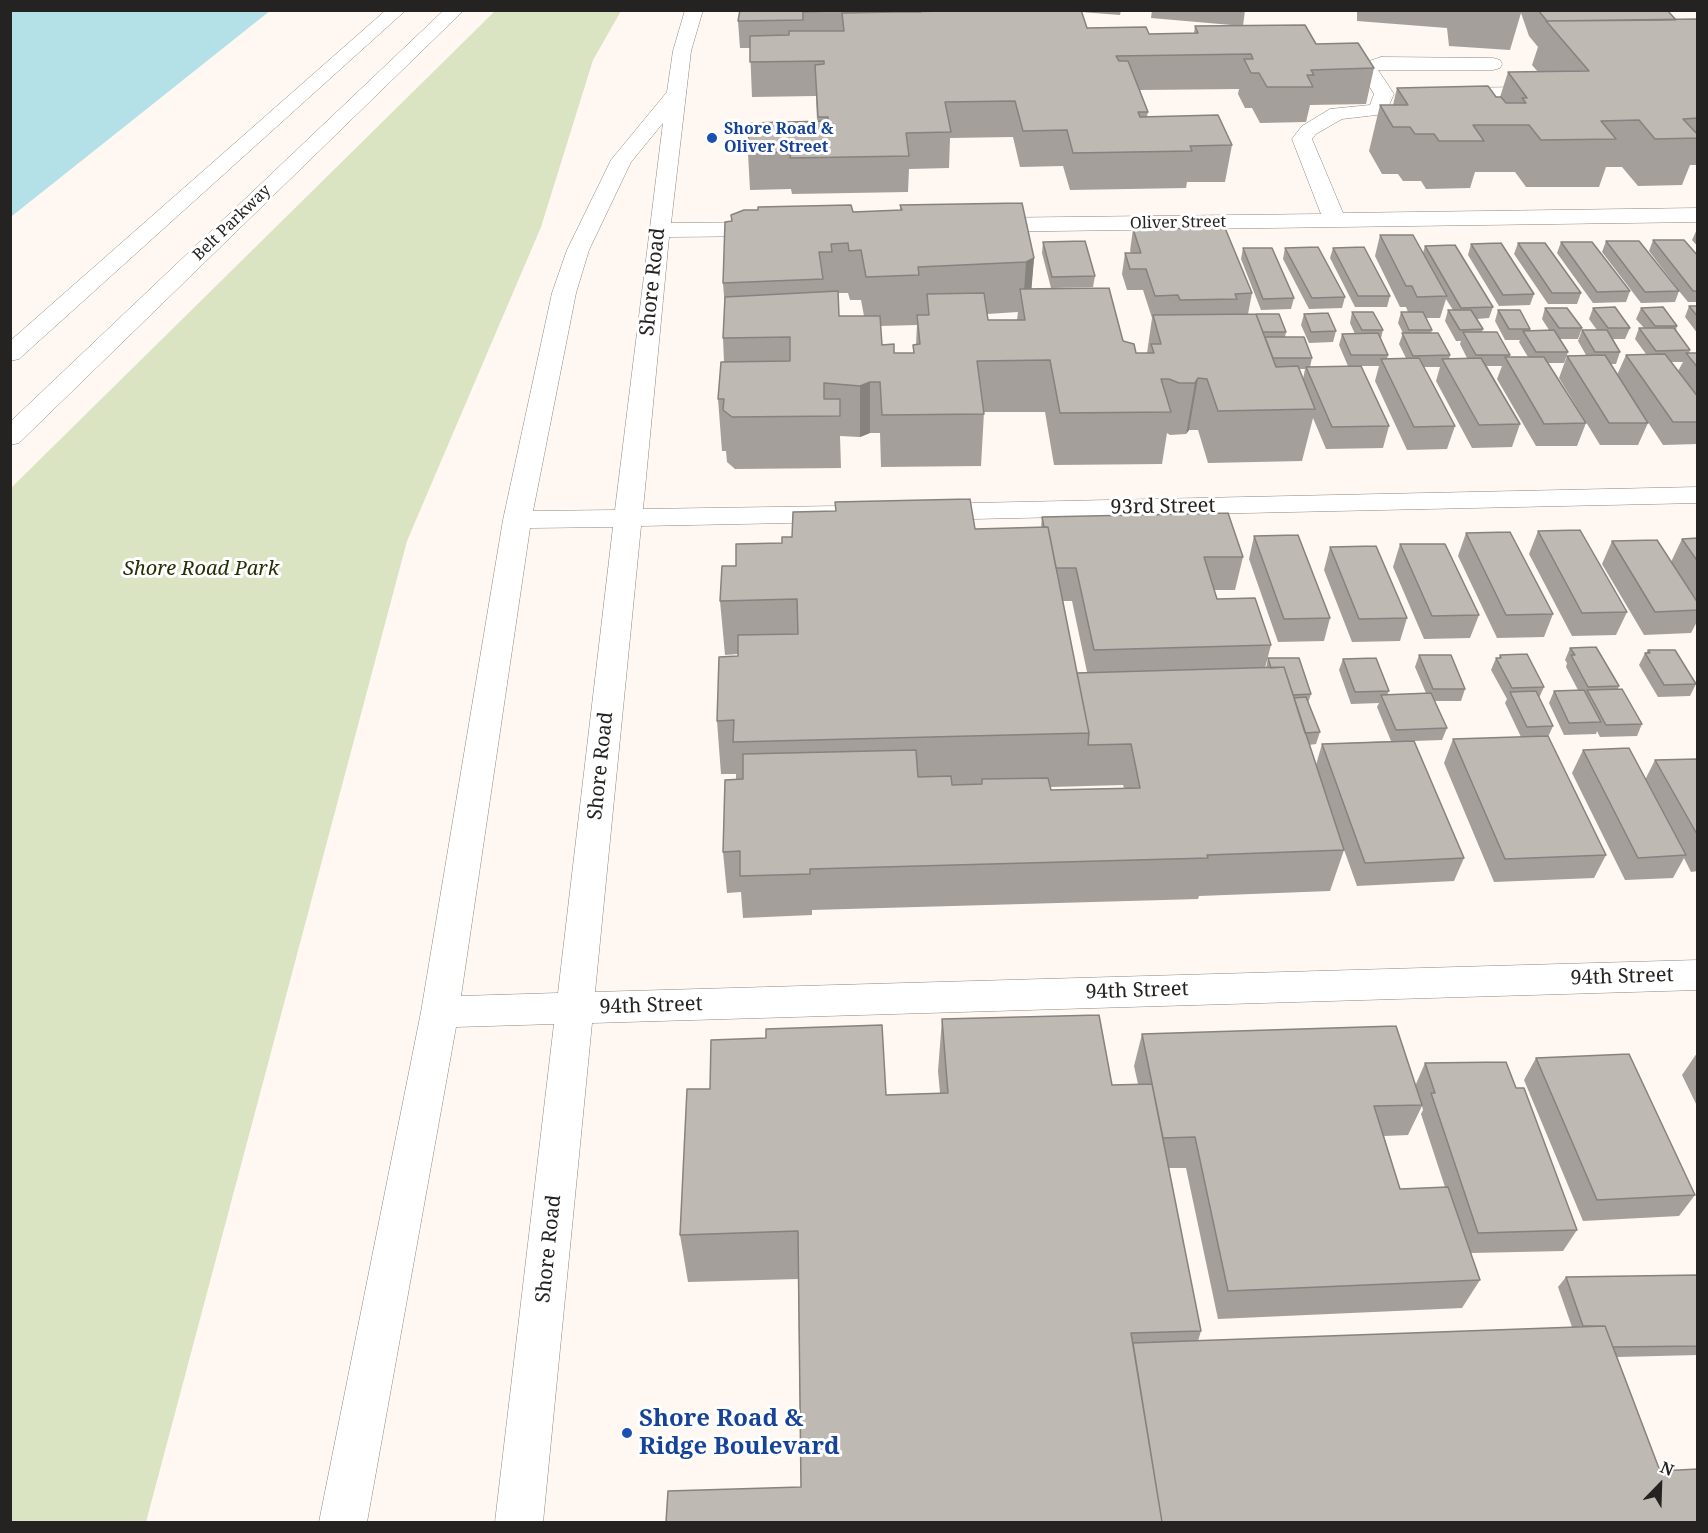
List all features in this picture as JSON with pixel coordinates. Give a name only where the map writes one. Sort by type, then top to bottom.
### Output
[{"type":"main road","points":[[10,354],[397,10]]},
{"type":"main road","name":"Belt Parkway","points":[[10,437],[455,10]]},
{"type":"main road","name":"Shore Road","points":[[519,1522],[659,230],[682,51],[694,10]]},
{"type":"main road","points":[[1383,94],[1366,68],[1381,63],[1493,64]]},
{"type":"main road","points":[[1431,94],[1527,93]]},
{"type":"main road","points":[[343,1522],[440,1012],[518,520],[564,293],[578,250],[621,160],[676,94]]},
{"type":"main road","points":[[1383,94],[1407,94]]},
{"type":"main road","points":[[1335,220],[1302,139],[1309,130],[1337,113],[1378,110],[1383,94]]},
{"type":"main road","name":"Oliver Street","points":[[954,226],[1698,215]]},
{"type":"main road","points":[[659,230],[788,228]]},
{"type":"main road","name":"93rd Street","points":[[903,512],[1698,495]]},
{"type":"main road","points":[[518,520],[868,513]]},
{"type":"main road","name":"94th Street","points":[[440,1012],[1698,975]]},
{"type":"green space","name":"Shore Road Park","points":[[496,10],[621,11],[593,60],[541,227],[407,541],[146,1522],[11,1522],[11,488]]},
{"type":"water","points":[[11,11],[271,11],[11,217]]},
{"type":"pier","points":[[271,10],[274,10],[273,13],[10,220],[11,217]]},
{"type":"building","points":[[740,10],[873,10],[803,12],[803,20],[738,21]]},
{"type":"building","points":[[882,10],[921,10],[921,12],[882,12]]},
{"type":"building","points":[[1081,10],[1087,28],[1146,27],[1149,34],[1198,33],[1195,26],[1305,25],[1316,44],[1358,43],[1374,68],[1311,70],[1314,75],[1307,75],[1313,87],[1267,87],[1259,73],[1251,73],[1244,59],[1253,59],[1251,54],[1116,56],[1119,61],[1128,61],[1148,112],[1138,112],[1140,117],[1218,115],[1232,145],[1190,146],[1192,151],[1073,153],[1067,130],[1023,131],[1015,101],[945,102],[951,132],[906,133],[909,156],[790,158],[791,152],[748,153],[749,123],[828,121],[828,117],[818,117],[815,65],[824,64],[824,61],[750,62],[750,36],[789,35],[789,31],[844,31],[842,13]]},
{"type":"building","points":[[1538,10],[1667,10],[1676,20],[1547,21]]},
{"type":"building","points":[[1698,19],[1698,118],[1683,119],[1698,135],[1698,138],[1655,139],[1639,120],[1601,121],[1616,139],[1541,140],[1529,125],[1473,125],[1484,141],[1439,141],[1434,134],[1415,134],[1410,127],[1393,127],[1380,105],[1408,105],[1397,88],[1488,86],[1496,97],[1501,97],[1506,103],[1526,103],[1522,98],[1527,98],[1508,72],[1589,71],[1546,21]]},
{"type":"building","points":[[1022,203],[1034,258],[1026,262],[918,267],[919,275],[866,277],[861,250],[849,251],[848,243],[831,244],[832,252],[819,252],[823,279],[723,283],[725,222],[732,221],[731,215],[744,210],[758,210],[758,207],[851,205],[853,212],[902,210],[900,205]]},
{"type":"building","points":[[1225,228],[1252,293],[1235,294],[1237,299],[1180,300],[1178,295],[1155,296],[1146,269],[1130,269],[1125,253],[1141,253],[1133,229]]},
{"type":"building","points":[[1380,235],[1413,235],[1447,296],[1417,297],[1412,286],[1406,286]]},
{"type":"building","points":[[1653,240],[1684,240],[1698,256],[1698,291],[1693,291]]},
{"type":"building","points":[[1085,241],[1095,276],[1052,277],[1043,242]]},
{"type":"building","points":[[1606,241],[1639,241],[1679,291],[1645,292]]},
{"type":"building","points":[[1561,242],[1592,242],[1630,291],[1597,292]]},
{"type":"building","points":[[1501,243],[1534,294],[1503,295],[1471,244]]},
{"type":"building","points":[[1518,243],[1545,243],[1581,293],[1552,293]]},
{"type":"building","points":[[1455,245],[1493,307],[1461,308],[1425,246]]},
{"type":"building","points":[[1318,247],[1345,297],[1312,298],[1285,248]]},
{"type":"building","points":[[1364,247],[1390,296],[1358,296],[1333,248]]},
{"type":"building","points":[[1243,248],[1272,248],[1294,298],[1263,299]]},
{"type":"building","points":[[1109,288],[1123,341],[1134,344],[1136,353],[1154,353],[1151,344],[1161,344],[1153,315],[1256,314],[1276,367],[1298,366],[1315,409],[1218,411],[1207,379],[1198,378],[1195,383],[1179,383],[1161,379],[1171,412],[1060,413],[1050,360],[977,361],[984,414],[882,415],[880,382],[870,382],[860,386],[824,383],[824,399],[840,399],[840,416],[732,417],[723,410],[724,399],[718,399],[721,362],[790,361],[790,337],[723,338],[725,297],[838,291],[839,316],[880,316],[882,345],[894,344],[894,353],[914,353],[913,345],[920,344],[917,315],[929,315],[927,294],[984,293],[988,320],[1025,320],[1020,289]]},
{"type":"building","points":[[1689,306],[1698,306],[1698,317]]},
{"type":"building","points":[[1615,307],[1630,328],[1608,328],[1593,308]]},
{"type":"building","points":[[1663,307],[1677,326],[1655,326],[1641,308]]},
{"type":"building","points":[[1545,308],[1567,308],[1582,328],[1559,328]]},
{"type":"building","points":[[1448,310],[1471,310],[1483,329],[1460,330]]},
{"type":"building","points":[[1498,310],[1520,310],[1530,329],[1509,329]]},
{"type":"building","points":[[1352,312],[1373,312],[1383,330],[1362,330]]},
{"type":"building","points":[[1401,312],[1423,312],[1432,330],[1409,330]]},
{"type":"building","points":[[1328,313],[1336,331],[1311,332],[1304,314]]},
{"type":"building","points":[[1256,314],[1279,314],[1286,332],[1263,332]]},
{"type":"building","points":[[1639,328],[1674,328],[1690,350],[1656,351]]},
{"type":"building","points":[[1554,330],[1568,352],[1536,352],[1523,331]]},
{"type":"building","points":[[1582,330],[1607,330],[1620,352],[1595,352]]},
{"type":"building","points":[[1463,332],[1497,332],[1510,355],[1476,355]]},
{"type":"building","points":[[1378,333],[1388,355],[1351,355],[1342,334]]},
{"type":"building","points":[[1402,333],[1438,333],[1450,355],[1413,356]]},
{"type":"building","points":[[1265,337],[1304,337],[1312,358],[1273,358]]},
{"type":"building","points":[[1686,353],[1698,353],[1698,368]]},
{"type":"building","points":[[1665,354],[1698,397],[1698,422],[1673,422],[1626,355]]},
{"type":"building","points":[[1605,355],[1648,423],[1609,423],[1567,356]]},
{"type":"building","points":[[1505,357],[1544,357],[1586,423],[1544,424]]},
{"type":"building","points":[[1419,358],[1455,426],[1414,427],[1381,359]]},
{"type":"building","points":[[1481,358],[1520,424],[1479,425],[1442,359]]},
{"type":"building","points":[[1361,366],[1389,426],[1332,427],[1306,367]]},
{"type":"building","points":[[970,499],[975,529],[1048,527],[1089,733],[733,742],[734,720],[717,721],[719,657],[738,656],[738,635],[798,634],[797,599],[720,601],[722,566],[736,566],[736,544],[782,543],[782,537],[792,537],[793,512],[836,511],[835,502]]},
{"type":"building","points":[[1228,513],[1243,557],[1204,557],[1217,599],[1255,598],[1271,645],[1094,650],[1076,568],[1056,568],[1048,527],[1044,527],[1042,517]]},
{"type":"building","points":[[1580,530],[1627,612],[1582,613],[1538,531]]},
{"type":"building","points":[[1510,532],[1553,614],[1506,615],[1466,533]]},
{"type":"building","points":[[1298,535],[1330,618],[1284,619],[1254,536]]},
{"type":"building","points":[[1698,538],[1698,562],[1682,539]]},
{"type":"building","points":[[1657,540],[1698,603],[1698,610],[1655,612],[1612,541]]},
{"type":"building","points":[[1400,544],[1445,544],[1479,615],[1432,616]]},
{"type":"building","points":[[1376,546],[1407,618],[1359,619],[1330,547]]},
{"type":"building","points":[[1596,647],[1619,686],[1588,687],[1571,655],[1575,655],[1570,648]]},
{"type":"building","points":[[1648,650],[1675,650],[1696,684],[1664,685],[1645,653],[1650,653]]},
{"type":"building","points":[[1527,654],[1544,687],[1512,688],[1496,658],[1501,658],[1500,655]]},
{"type":"building","points":[[1419,655],[1451,655],[1465,689],[1433,689]]},
{"type":"building","points":[[1268,658],[1299,658],[1311,694],[1293,695],[1284,667],[1271,668]]},
{"type":"building","points":[[1376,658],[1389,691],[1355,692],[1343,659]]},
{"type":"building","points":[[1284,667],[1344,850],[1207,855],[1208,858],[810,869],[810,874],[740,876],[740,851],[723,852],[725,780],[743,779],[743,754],[916,750],[918,777],[951,776],[952,785],[982,784],[982,779],[1048,778],[1051,790],[1140,788],[1131,744],[1088,745],[1089,733],[1077,673]]},
{"type":"building","points":[[1622,689],[1642,724],[1606,725],[1587,690]]},
{"type":"building","points":[[1584,690],[1601,722],[1569,723],[1554,691]]},
{"type":"building","points":[[1536,691],[1553,726],[1527,727],[1510,692]]},
{"type":"building","points":[[1431,693],[1447,728],[1396,730],[1381,695]]},
{"type":"building","points":[[1306,697],[1320,732],[1305,733],[1294,698]]},
{"type":"building","points":[[1548,736],[1606,855],[1505,859],[1453,739]]},
{"type":"building","points":[[1414,741],[1464,858],[1365,863],[1322,744]]},
{"type":"building","points":[[1629,748],[1686,855],[1638,858],[1583,750]]},
{"type":"building","points":[[1698,759],[1698,836],[1655,760]]},
{"type":"building","points":[[1099,1015],[1112,1085],[1152,1084],[1201,1331],[1131,1333],[1162,1522],[666,1522],[668,1491],[801,1487],[798,1231],[680,1235],[687,1089],[710,1089],[711,1040],[766,1038],[766,1029],[882,1025],[886,1095],[948,1093],[942,1019]]},
{"type":"building","points":[[1396,1026],[1422,1105],[1374,1106],[1400,1189],[1448,1187],[1480,1280],[1228,1291],[1195,1137],[1163,1138],[1142,1034]]},
{"type":"building","points":[[1629,1054],[1695,1195],[1597,1200],[1536,1058]]},
{"type":"building","points":[[1506,1062],[1516,1088],[1524,1088],[1577,1230],[1478,1233],[1431,1093],[1435,1093],[1425,1063]]},
{"type":"building","points":[[1698,1275],[1698,1346],[1613,1347],[1605,1326],[1583,1326],[1566,1277]]},
{"type":"building","points":[[1605,1326],[1660,1471],[1698,1469],[1698,1522],[1162,1522],[1133,1343]]},
{"type":"place","name":"Shore Road & Oliver Street","points":[[712,138]]},
{"type":"place","name":"Shore Road & Ridge Boulevard","points":[[627,1433]]}]
